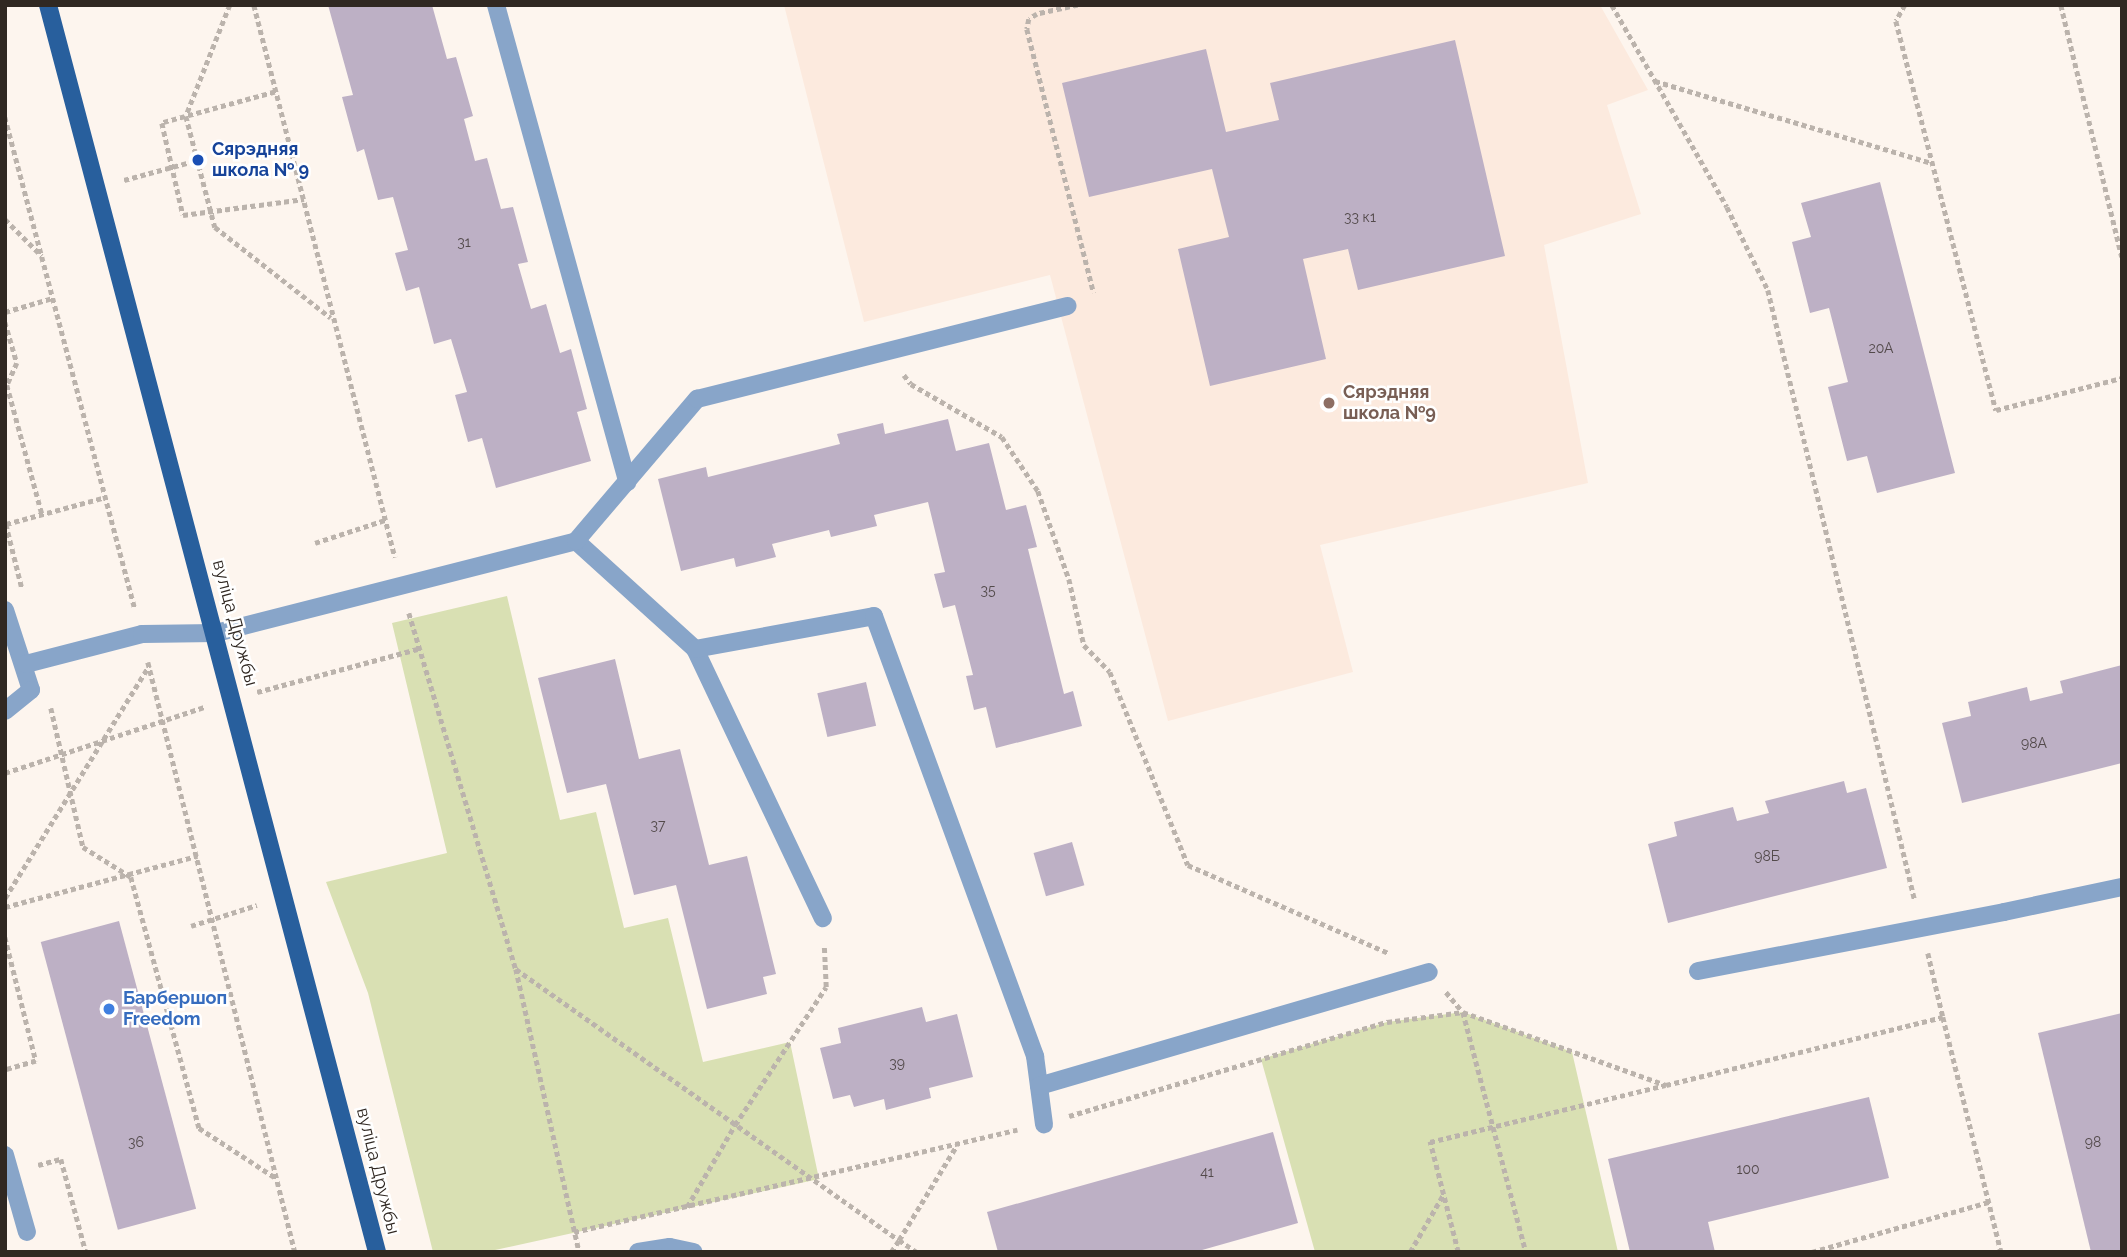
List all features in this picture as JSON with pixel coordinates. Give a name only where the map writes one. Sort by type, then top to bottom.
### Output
[{"type":"main road","name":"вуліца Дружбы","points":[[48,5],[216,633],[377,1252]]},
{"type":"street","points":[[496,5],[627,482]]},
{"type":"street","points":[[33,662],[142,634],[216,633],[576,541],[697,399],[1067,306]]},
{"type":"street","points":[[576,541],[695,649],[823,918]]},
{"type":"street","points":[[5,610],[33,662],[31,690],[5,711]]},
{"type":"street","points":[[695,649],[874,616],[1035,1056],[1044,1124]]},
{"type":"street","points":[[1698,971],[2122,887]]},
{"type":"street","points":[[1039,1086],[1429,972]]},
{"type":"street","points":[[8,1163],[27,1232]]},
{"type":"street","points":[[638,1252],[670,1247],[693,1252]]},
{"type":"path","points":[[230,5],[186,116],[215,227],[331,318]]},
{"type":"path","points":[[254,5],[304,199],[331,318],[418,649],[516,969],[579,1252]]},
{"type":"path","points":[[1067,306],[1096,299],[1027,29],[1029,19],[1037,14],[1078,5]]},
{"type":"path","points":[[1612,5],[1768,290],[1917,911]]},
{"type":"path","points":[[1905,5],[1896,21],[1996,410],[2122,378]]},
{"type":"path","points":[[2061,5],[2122,257]]},
{"type":"path","points":[[1655,82],[1933,163]]},
{"type":"path","points":[[275,92],[162,123],[183,215],[304,199]]},
{"type":"path","points":[[5,117],[142,634],[295,1252]]},
{"type":"path","points":[[97,188],[198,160]]},
{"type":"path","points":[[5,219],[42,256]]},
{"type":"path","points":[[5,312],[53,298]]},
{"type":"path","points":[[5,322],[17,363],[7,384],[42,514]]},
{"type":"path","points":[[888,351],[911,384],[1002,438],[1038,491],[1069,579],[1084,645],[1110,672],[1188,865],[1429,972],[1463,1012],[1526,1252]]},
{"type":"path","points":[[25,598],[6,524],[106,497]]},
{"type":"path","points":[[315,543],[385,520]]},
{"type":"path","points":[[5,773],[100,745],[233,698],[418,649]]},
{"type":"path","points":[[33,662],[61,757],[83,847],[131,877],[200,1128],[277,1179]]},
{"type":"path","points":[[5,898],[149,665]]},
{"type":"path","points":[[5,907],[131,877],[197,856]]},
{"type":"path","points":[[191,926],[285,895]]},
{"type":"path","points":[[687,1208],[735,1125],[827,987],[823,918]]},
{"type":"path","points":[[5,937],[36,1061],[5,1070]]},
{"type":"path","points":[[1927,951],[2001,1252]]},
{"type":"path","points":[[516,969],[735,1125],[819,1180],[917,1252]]},
{"type":"path","points":[[574,1233],[819,1180],[1044,1124],[1387,1022],[1463,1012],[1666,1085]]},
{"type":"path","points":[[1458,1252],[1430,1142],[1943,1017]]},
{"type":"path","points":[[891,1252],[957,1144]]},
{"type":"path","points":[[8,1163],[61,1159],[86,1252]]},
{"type":"path","points":[[1410,1252],[1444,1195]]},
{"type":"path","points":[[1812,1252],[1989,1202]]},
{"type":"shaded area","name":"Сярэдняя школа №9","points":[[784,5],[1600,5],[1648,90],[1607,105],[1641,214],[1544,245],[1588,483],[1320,545],[1353,672],[1168,721],[1050,275],[864,322]]},
{"type":"green space","points":[[507,596],[560,820],[596,812],[624,928],[668,918],[703,1062],[790,1042],[819,1179],[486,1252],[433,1252],[368,993],[326,882],[447,853],[392,623]]},
{"type":"green space","points":[[1463,1012],[1572,1052],[1618,1252],[1315,1252],[1261,1059],[1387,1022]]},
{"type":"building","points":[[328,5],[432,5],[447,59],[456,57],[473,116],[464,119],[475,161],[487,158],[501,209],[513,207],[528,262],[518,264],[531,309],[546,304],[560,353],[571,349],[587,409],[577,412],[591,461],[496,488],[482,438],[468,442],[455,395],[467,392],[451,339],[434,344],[419,287],[406,291],[395,253],[408,250],[393,197],[378,200],[364,149],[357,152],[342,97],[353,95]]},
{"type":"building","points":[[1455,40],[1505,256],[1358,290],[1348,249],[1303,259],[1326,359],[1210,386],[1178,249],[1229,237],[1212,169],[1089,197],[1062,83],[1206,49],[1226,132],[1279,120],[1270,83]]},
{"type":"building","points":[[1880,182],[1955,473],[1877,493],[1867,456],[1847,461],[1828,387],[1848,382],[1829,308],[1810,313],[1792,242],[1811,237],[1801,203]]},
{"type":"building","points":[[948,419],[956,451],[989,443],[1006,510],[1026,505],[1037,547],[1028,549],[1064,694],[1073,691],[1082,726],[996,748],[986,707],[974,710],[966,676],[973,675],[955,605],[943,608],[934,574],[945,572],[928,502],[874,515],[877,526],[831,537],[829,530],[772,544],[776,557],[736,567],[734,558],[681,571],[658,479],[706,467],[708,477],[840,444],[837,434],[883,423],[885,434]]},
{"type":"building","points":[[615,659],[639,759],[680,749],[709,865],[747,856],[776,974],[763,977],[767,994],[707,1009],[676,885],[634,895],[606,784],[567,793],[538,678]]},
{"type":"building","points":[[2122,665],[2122,763],[1962,803],[1942,723],[1971,716],[1968,702],[2027,687],[2030,701],[2063,693],[2060,681]]},
{"type":"building","points":[[866,682],[876,726],[827,737],[817,693]]},
{"type":"building","points":[[1844,781],[1847,793],[1866,788],[1887,868],[1668,923],[1648,844],[1677,836],[1674,822],[1733,807],[1737,821],[1769,813],[1765,801]]},
{"type":"building","points":[[1072,842],[1084,885],[1046,896],[1034,853]]},
{"type":"building","points":[[119,921],[196,1209],[118,1230],[41,942]]},
{"type":"building","points":[[922,1007],[926,1022],[957,1014],[973,1077],[929,1088],[931,1098],[886,1110],[884,1099],[854,1107],[850,1095],[833,1099],[820,1048],[841,1043],[838,1028]]},
{"type":"building","points":[[2122,1013],[2122,1252],[2091,1252],[2038,1033]]},
{"type":"building","points":[[1869,1097],[1889,1178],[1708,1222],[1715,1252],[1630,1252],[1608,1159]]},
{"type":"building","points":[[1273,1132],[1298,1223],[1195,1252],[998,1252],[987,1212]]},
{"type":"place","name":"Сярэдняя школа № 9","points":[[198,160]]},
{"type":"place","name":"Сярэдняя школа №9","points":[[1329,403]]},
{"type":"place","name":"Барбершоп Freedom","points":[[109,1009]]}]
